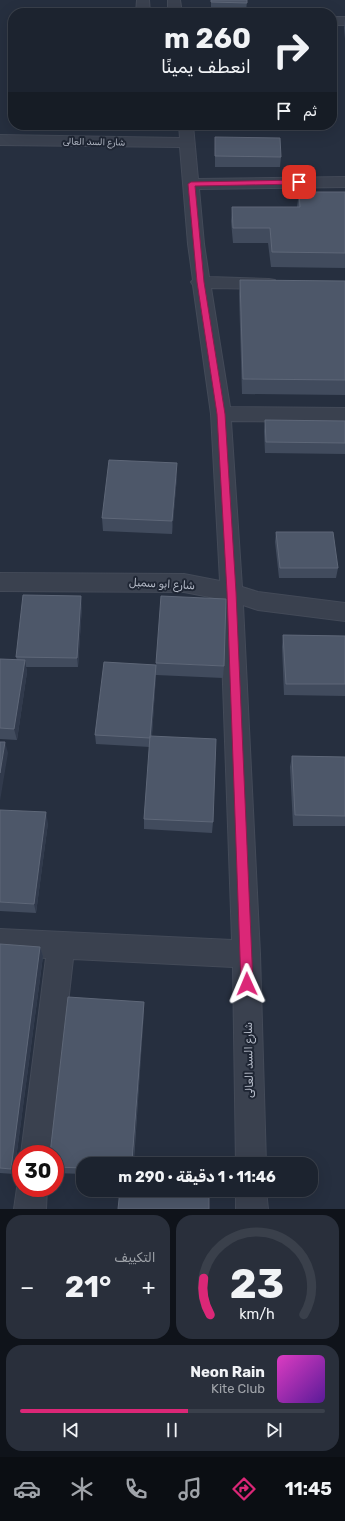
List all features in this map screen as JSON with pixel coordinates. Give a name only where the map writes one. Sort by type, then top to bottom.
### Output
[{"type":"street","points":[[38,130],[150,136]]},
{"type":"street","name":"شارع السد العالى","points":[[0,140],[150,136],[187,133],[200,282],[221,414],[231,592],[246,954],[251,1157]]},
{"type":"street","points":[[191,184],[345,182]]},
{"type":"street","points":[[200,282],[284,284]]},
{"type":"street","points":[[221,414],[345,415]]},
{"type":"street","name":"شارع ابو سمبل","points":[[0,582],[184,583],[231,592],[258,601],[345,612]]},
{"type":"street","points":[[0,942],[246,954]]},
{"type":"street","points":[[37,1145],[61,945]]},
{"type":"street","points":[[30,1209],[31,1197]]},
{"type":"street","points":[[251,1197],[252,1209]]},
{"type":"building","points":[[211,0],[247,0],[247,3],[211,2]]},
{"type":"building","points":[[215,137],[280,138],[281,157],[215,156]]},
{"type":"building","points":[[299,192],[345,192],[345,253],[272,252],[270,228],[233,228],[232,207],[300,207]]},
{"type":"building","points":[[240,280],[345,281],[345,380],[243,379]]},
{"type":"building","points":[[265,420],[345,421],[345,443],[266,442]]},
{"type":"building","points":[[109,460],[177,463],[172,521],[102,518]]},
{"type":"building","points":[[276,532],[333,532],[338,568],[280,568]]},
{"type":"building","points":[[23,595],[81,596],[77,658],[16,657]]},
{"type":"building","points":[[161,596],[226,599],[224,666],[156,663]]},
{"type":"building","points":[[283,635],[345,636],[345,684],[286,684]]},
{"type":"building","points":[[0,659],[25,660],[14,729],[0,728]]},
{"type":"building","points":[[104,662],[156,665],[150,738],[95,735]]},
{"type":"building","points":[[150,736],[216,739],[213,822],[144,819]]},
{"type":"building","points":[[0,742],[5,742],[0,773]]},
{"type":"building","points":[[292,756],[345,757],[345,816],[295,815]]},
{"type":"building","points":[[0,810],[46,812],[34,904],[0,902]]},
{"type":"building","points":[[0,944],[40,947],[14,1145],[12,1145],[11,1169],[0,1168]]},
{"type":"building","points":[[68,997],[144,1002],[132,1157],[76,1157],[76,1168],[64,1167],[64,1145],[51,1145]]},
{"type":"building","points":[[119,1197],[209,1197],[209,1209],[118,1209]]},
{"type":"route","points":[[247,984],[231,592],[221,414],[200,282],[191,184],[299,182]]}]
